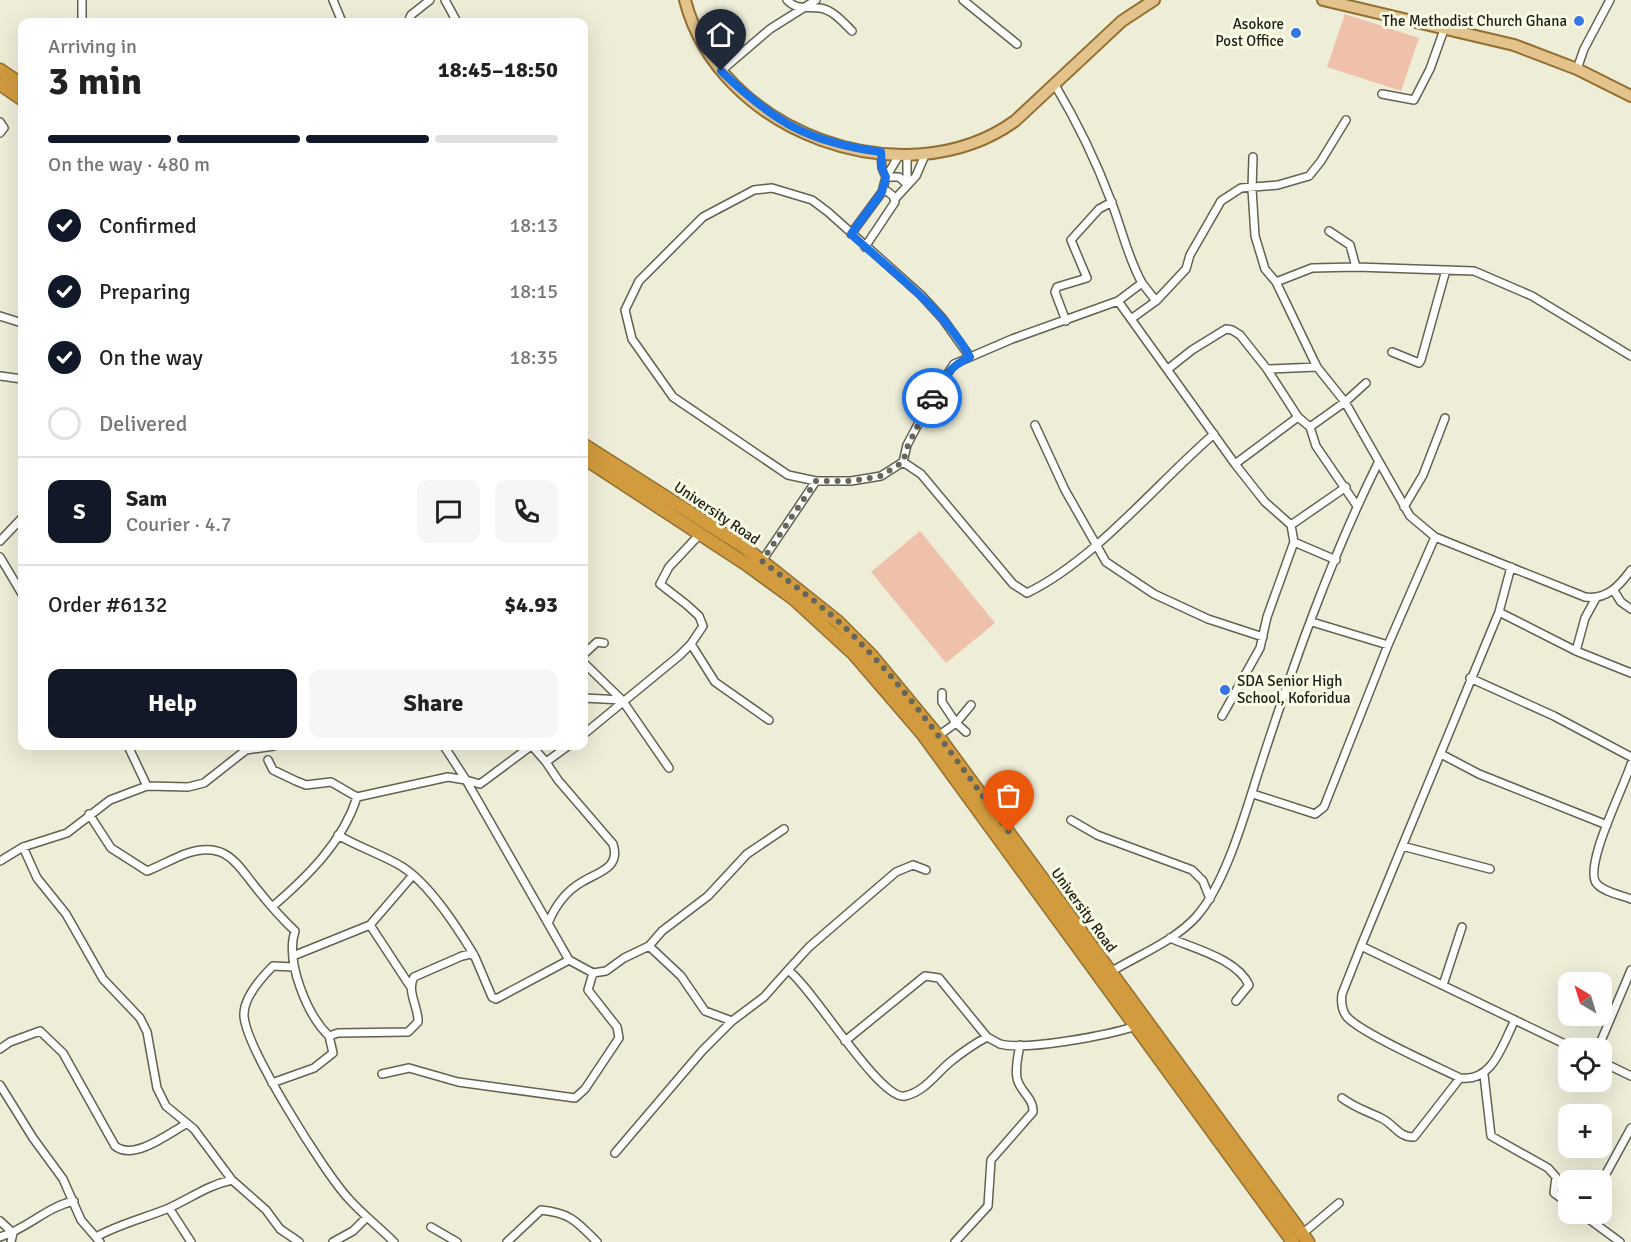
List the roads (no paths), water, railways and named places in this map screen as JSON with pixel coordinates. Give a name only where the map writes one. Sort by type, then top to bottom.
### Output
[{"type":"highway","points":[[0,70],[18,82]]},
{"type":"highway","points":[[0,84],[18,96]]},
{"type":"highway","name":"University Road","points":[[588,448],[665,504],[700,534],[760,574],[827,627],[889,692],[1106,975],[1149,1022],[1301,1239]]},
{"type":"highway","name":"University Road","points":[[588,460],[762,561],[837,621],[898,685],[938,736],[1106,975],[1135,1027],[1301,1239]]},
{"type":"main road","points":[[685,0],[704,46],[721,71],[760,108],[787,126],[854,148],[925,155],[986,139],[1016,121],[1122,21],[1154,0]]},
{"type":"main road","points":[[1323,0],[1514,45],[1577,69],[1631,96]]},
{"type":"street","points":[[82,0],[82,18]]},
{"type":"street","points":[[333,0],[340,18]]},
{"type":"street","points":[[410,18],[430,0]]},
{"type":"street","points":[[445,0],[455,18]]},
{"type":"street","points":[[787,0],[793,6],[800,8],[822,8],[837,16],[852,31]]},
{"type":"street","points":[[721,71],[763,35],[800,8],[816,0]]},
{"type":"street","points":[[963,0],[1017,44]]},
{"type":"street","points":[[1577,69],[1584,49],[1610,0]]},
{"type":"street","points":[[1382,93],[1414,100],[1430,69],[1445,27]]},
{"type":"street","points":[[1055,85],[1077,122],[1112,202],[1130,260],[1142,283],[1156,301]]},
{"type":"street","points":[[1131,319],[1156,301],[1186,268],[1190,255],[1221,201],[1241,188],[1252,189],[1300,181],[1309,177],[1346,120]]},
{"type":"street","points":[[0,122],[4,128],[0,133]]},
{"type":"street","points":[[881,152],[882,168],[886,177]]},
{"type":"street","points":[[903,154],[907,184]]},
{"type":"street","points":[[851,234],[882,192],[886,177],[903,154]]},
{"type":"street","points":[[865,247],[895,199],[916,176],[925,155]]},
{"type":"street","points":[[1253,157],[1252,189],[1259,253],[1264,269],[1276,282],[1317,367],[1345,402],[1404,507],[1416,522],[1435,537],[1585,597],[1596,598],[1614,591],[1631,570]]},
{"type":"street","points":[[886,177],[899,177],[907,184]]},
{"type":"street","points":[[970,357],[944,319],[921,295],[812,200],[772,188],[754,190],[703,217],[639,280],[625,310],[632,339],[673,397],[788,475],[816,481],[851,481],[881,476],[903,462],[908,445],[945,374],[954,364],[1118,301],[1142,283]]},
{"type":"street","points":[[882,192],[887,191],[895,199]]},
{"type":"street","points":[[1066,321],[1055,292],[1057,287],[1087,278],[1071,240],[1099,209],[1112,202]]},
{"type":"street","points":[[1329,231],[1350,245],[1356,267]]},
{"type":"street","points":[[1276,282],[1312,268],[1356,267],[1474,271],[1532,296],[1631,356]]},
{"type":"street","points":[[1392,352],[1419,363],[1421,360],[1446,270]]},
{"type":"street","points":[[1118,301],[1235,464],[1265,502],[1291,525],[1294,542],[1267,617],[1263,637],[1222,716]]},
{"type":"street","points":[[0,316],[18,322]]},
{"type":"street","points":[[1168,369],[1192,350],[1226,329],[1240,335],[1268,369],[1298,417],[1310,427],[1316,446],[1357,506]]},
{"type":"street","points":[[1268,369],[1317,367]]},
{"type":"street","points":[[0,376],[18,378]]},
{"type":"street","points":[[1310,427],[1345,402],[1366,383]]},
{"type":"street","points":[[1235,464],[1298,417]]},
{"type":"street","points":[[1404,507],[1423,475],[1445,418]]},
{"type":"street","points":[[1035,425],[1065,490],[1106,562],[1116,571],[1154,594],[1208,619],[1263,637]]},
{"type":"street","points":[[903,462],[921,474],[1013,584],[1027,593],[1063,573],[1097,544],[1173,469],[1214,434]]},
{"type":"street","points":[[1106,975],[1170,938],[1195,918],[1210,899],[1252,794],[1312,622],[1357,506],[1378,463]]},
{"type":"street","points":[[762,561],[816,481]]},
{"type":"street","points":[[1291,525],[1346,487]]},
{"type":"street","points":[[0,541],[18,522]]},
{"type":"street","points":[[588,731],[691,644],[703,626],[699,616],[660,584],[669,567],[700,534]]},
{"type":"street","points":[[1252,794],[1315,814],[1321,811],[1388,645],[1435,537]]},
{"type":"street","points":[[1294,542],[1336,560]]},
{"type":"street","points":[[0,557],[18,587]]},
{"type":"street","points":[[1511,567],[1499,612],[1361,946],[1342,994],[1341,1003],[1347,1017],[1363,1028],[1460,1078],[1473,1080],[1484,1075],[1515,1020]]},
{"type":"street","points":[[1614,591],[1621,602],[1631,609]]},
{"type":"street","points":[[1576,651],[1585,618],[1596,598]]},
{"type":"street","points":[[1499,612],[1576,651],[1631,673]]},
{"type":"street","points":[[1312,622],[1388,645]]},
{"type":"street","points":[[588,650],[597,642],[604,643]]},
{"type":"street","points":[[691,644],[716,682],[769,720]]},
{"type":"street","points":[[588,667],[622,700],[669,768]]},
{"type":"street","points":[[1470,678],[1554,716],[1631,757]]},
{"type":"street","points":[[942,693],[942,702],[956,723],[966,732]]},
{"type":"street","points":[[588,698],[622,700]]},
{"type":"street","points":[[938,736],[956,723],[971,705]]},
{"type":"street","points":[[130,750],[147,786]]},
{"type":"street","points":[[0,861],[23,846],[67,833],[110,800],[147,786],[188,787],[204,783],[241,750]]},
{"type":"street","points":[[447,750],[533,899],[549,921],[569,960],[593,973],[606,971],[650,946],[662,931],[708,897],[747,854],[784,829]]},
{"type":"street","points":[[268,760],[273,770],[296,781],[306,785],[331,782],[357,797],[448,777],[480,784],[526,750]]},
{"type":"street","points":[[535,750],[613,844],[615,852],[613,862],[607,870],[581,882],[566,895],[556,905],[549,921]]},
{"type":"street","points":[[546,762],[562,750]]},
{"type":"street","points":[[1442,754],[1479,774],[1607,825]]},
{"type":"street","points":[[1631,764],[1594,862],[1593,876],[1596,883],[1603,888],[1631,899]]},
{"type":"street","points":[[272,907],[311,871],[338,835],[357,797]]},
{"type":"street","points":[[89,814],[111,848],[147,871],[168,864],[185,854],[208,851],[226,854],[238,862],[272,907],[295,931],[291,944],[294,967],[318,1024],[329,1036],[333,1053],[314,1068],[272,1083]]},
{"type":"street","points":[[1071,820],[1097,835],[1192,870],[1203,881],[1210,899]]},
{"type":"street","points":[[338,835],[402,867],[413,875],[445,912],[475,957],[492,997],[496,999],[569,960]]},
{"type":"street","points":[[23,846],[37,878],[66,914],[103,979],[140,1018],[147,1032],[157,1088],[166,1106],[194,1130],[232,1179],[266,1210],[280,1229],[299,1242]]},
{"type":"street","points":[[1402,846],[1490,869]]},
{"type":"street","points":[[615,1153],[670,1090],[685,1069],[732,1022],[764,997],[809,947],[896,872],[913,866],[926,870]]},
{"type":"street","points":[[293,956],[370,925],[413,875]]},
{"type":"street","points":[[329,1036],[338,1033],[408,1032],[418,1022],[419,1013],[411,987],[370,925]]},
{"type":"street","points":[[1443,985],[1462,927]]},
{"type":"street","points":[[1170,938],[1227,963],[1245,977],[1249,985],[1236,1001]]},
{"type":"street","points":[[650,946],[681,976],[705,1011],[732,1022]]},
{"type":"street","points":[[1361,946],[1558,1041]]},
{"type":"street","points":[[411,987],[414,977],[422,972],[462,956],[471,954],[475,957]]},
{"type":"street","points":[[294,967],[273,966],[259,980],[244,1014],[247,1029],[272,1083],[316,1155],[347,1197],[394,1242]]},
{"type":"street","points":[[788,970],[799,977],[845,1041],[894,1094],[904,1097],[923,1088],[948,1064],[987,1037]]},
{"type":"street","points":[[1602,1038],[1631,970]]},
{"type":"street","points":[[382,1074],[409,1068],[458,1082],[574,1098],[585,1089],[619,1038],[617,1027],[588,990],[593,973]]},
{"type":"street","points":[[845,1041],[925,976],[939,978],[987,1037],[1000,1044],[1020,1045],[1112,1034],[1149,1022]]},
{"type":"street","points":[[0,1049],[10,1042],[40,1032],[63,1053],[115,1146],[120,1150],[132,1150],[149,1145],[186,1124]]},
{"type":"street","points":[[955,1242],[988,1206],[992,1160],[1033,1112],[1034,1106],[1017,1079],[1016,1062],[1020,1045]]},
{"type":"street","points":[[1612,1067],[1631,1076]]},
{"type":"street","points":[[1484,1075],[1491,1136],[1548,1167],[1556,1177],[1554,1193],[1558,1196]]},
{"type":"street","points":[[1342,1098],[1360,1111],[1382,1118],[1402,1135],[1414,1137],[1460,1078]]},
{"type":"street","points":[[0,1084],[33,1138],[63,1179],[81,1220],[98,1239],[112,1228],[169,1208],[212,1184],[232,1179]]},
{"type":"street","points":[[1608,1170],[1631,1128]]},
{"type":"street","points":[[0,1237],[13,1233],[61,1204],[74,1201]]},
{"type":"street","points":[[1301,1239],[1339,1203]]},
{"type":"street","points":[[169,1208],[191,1242]]},
{"type":"street","points":[[507,1242],[541,1210],[562,1212],[574,1218],[597,1242]]},
{"type":"street","points":[[333,1242],[353,1230],[367,1217]]},
{"type":"street","points":[[0,1221],[13,1233]]},
{"type":"street","points":[[1596,1224],[1620,1242]]},
{"type":"street","points":[[431,1227],[457,1242]]},
{"type":"street","points":[[11,1242],[13,1233]]},
{"type":"place","name":"The Methodist Church Ghana","points":[[1579,21]]},
{"type":"place","name":"Asokore Post Office","points":[[1296,33]]},
{"type":"place","name":"SDA Senior High School, Koforidua","points":[[1225,690]]}]
